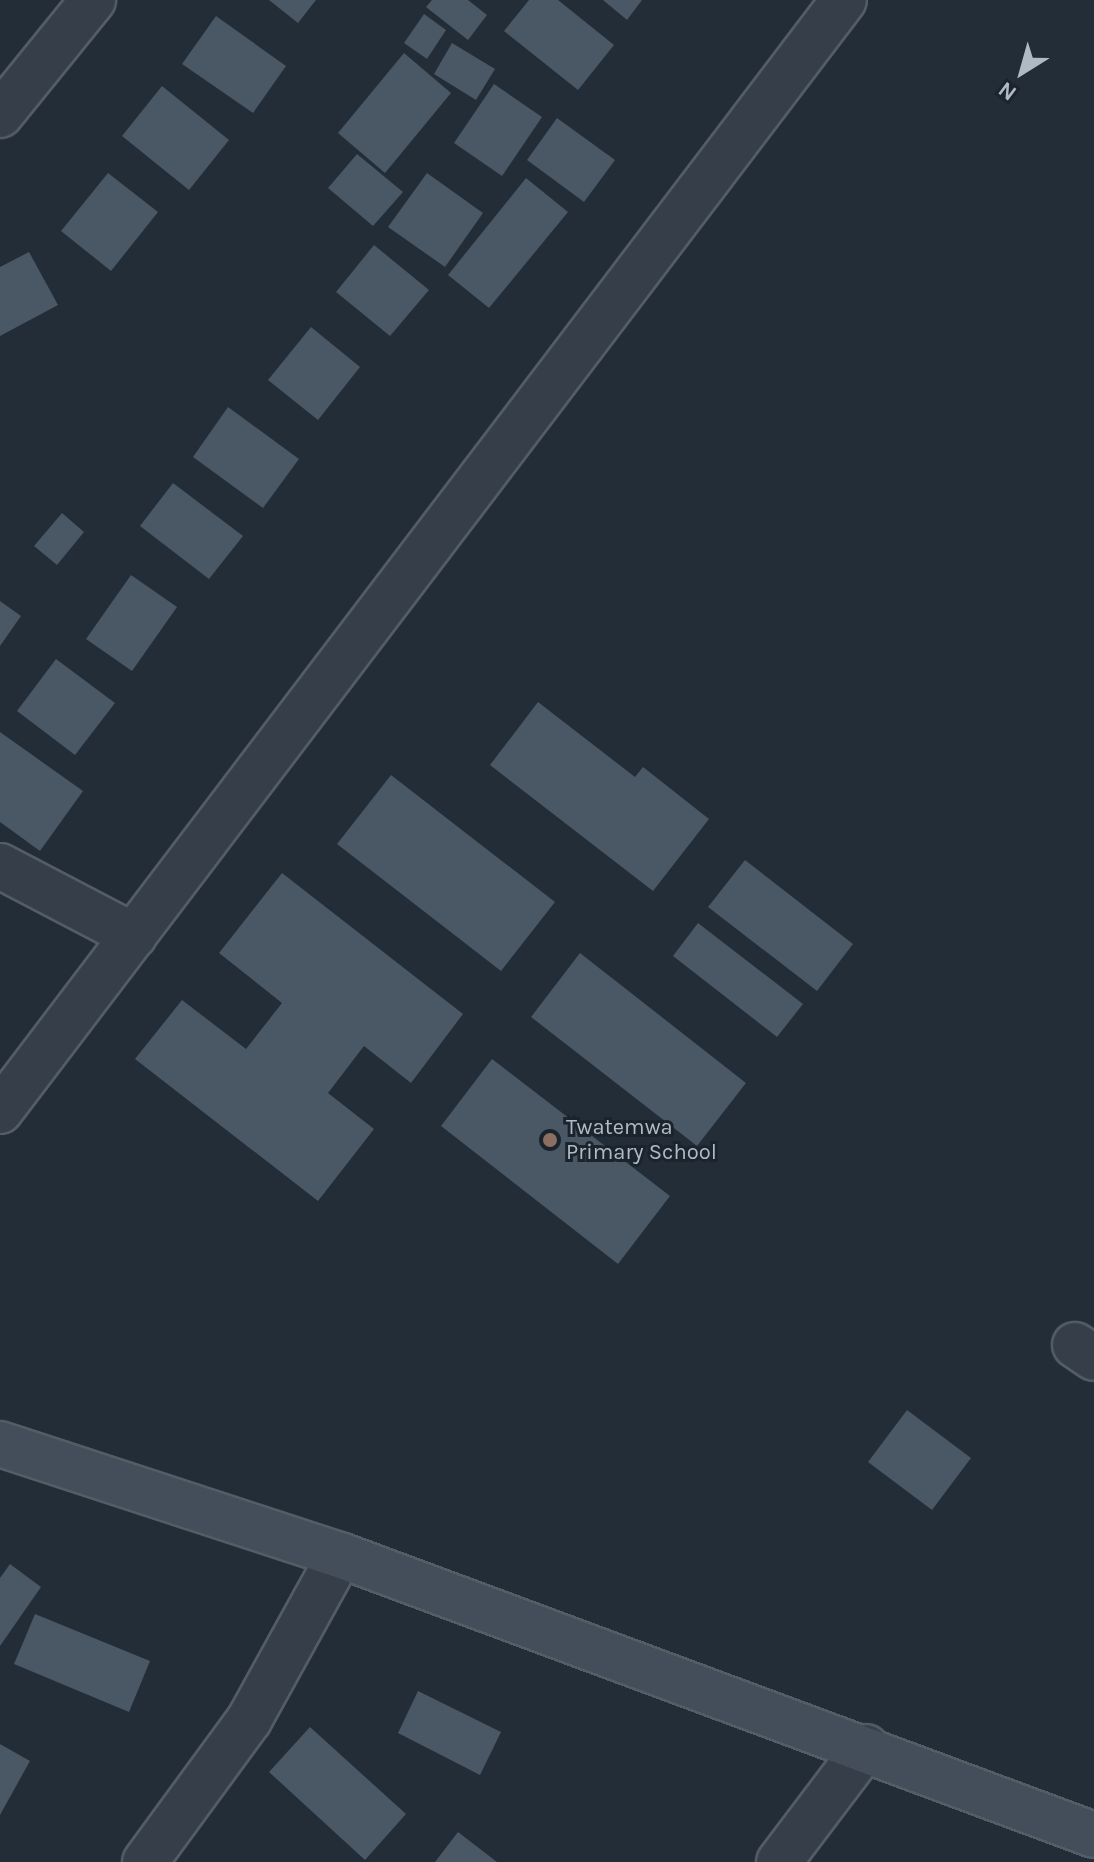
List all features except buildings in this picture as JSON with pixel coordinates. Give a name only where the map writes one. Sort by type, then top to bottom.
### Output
[{"type":"main road","points":[[0,1444],[340,1555],[866,1747],[1094,1835]]},
{"type":"street","points":[[0,115],[93,0]]},
{"type":"street","points":[[0,1111],[844,0]]},
{"type":"street","points":[[0,866],[134,936]]},
{"type":"street","points":[[145,1862],[249,1720],[340,1555]]},
{"type":"street","points":[[779,1862],[866,1747]]},
{"type":"place","name":"Twatemwa Primary School","points":[[550,1140]]}]
